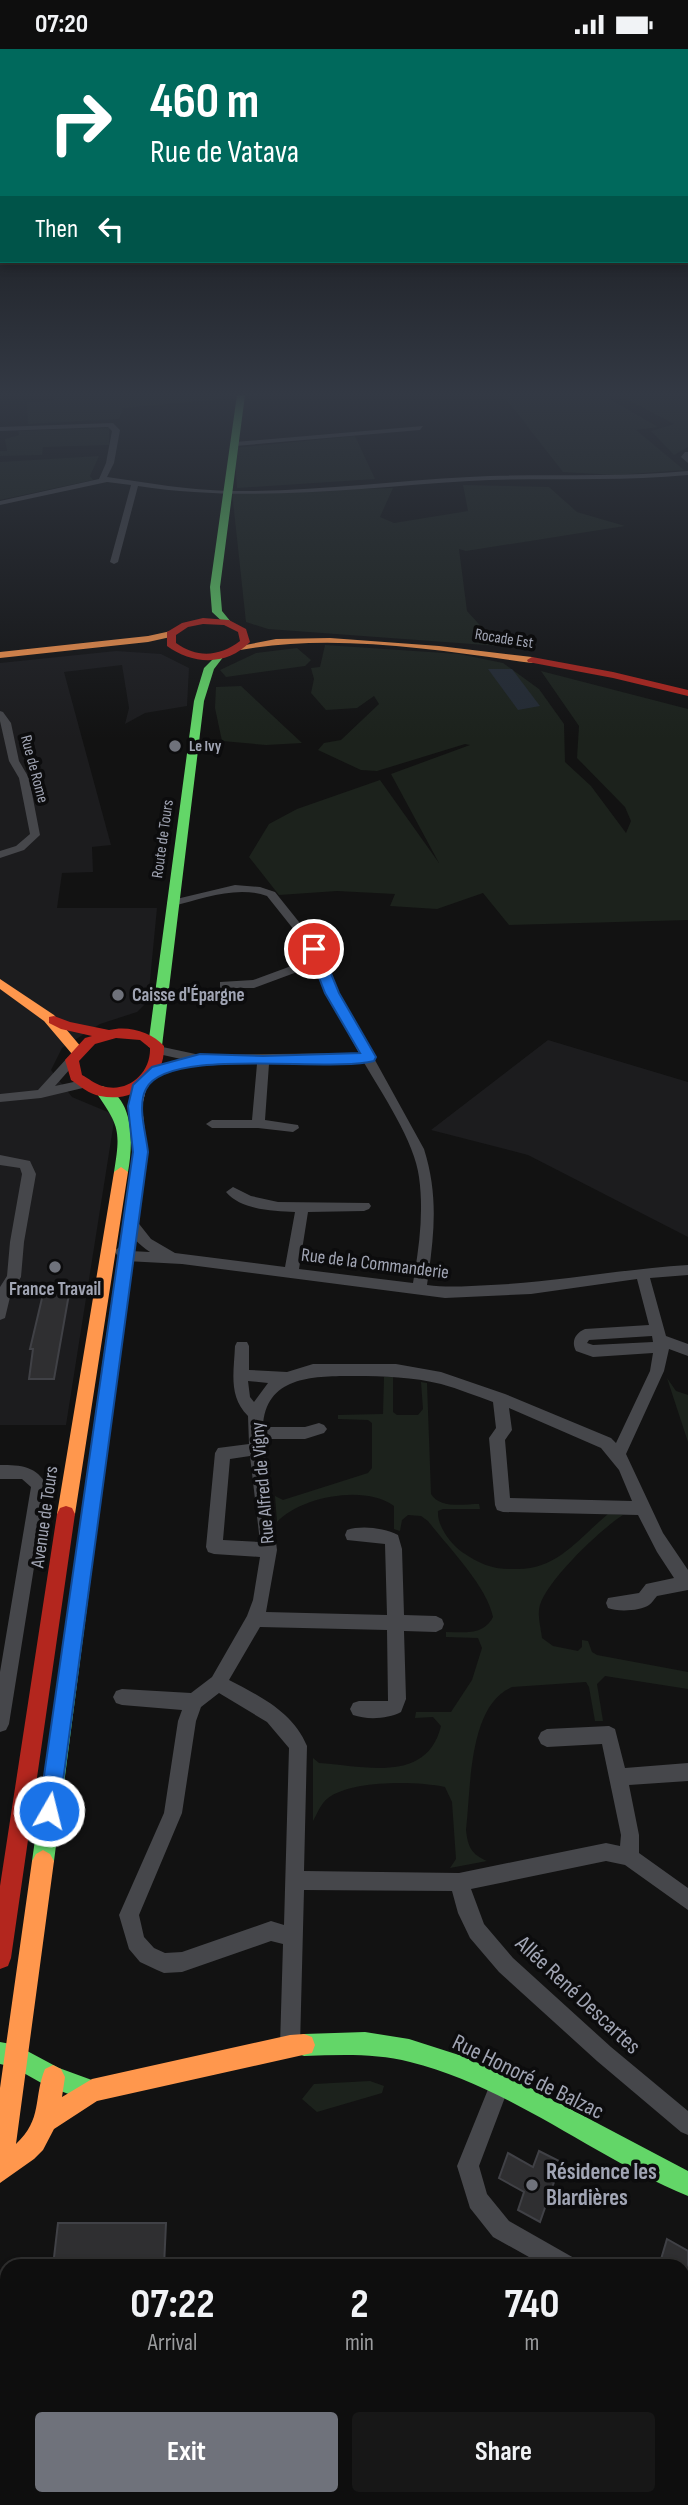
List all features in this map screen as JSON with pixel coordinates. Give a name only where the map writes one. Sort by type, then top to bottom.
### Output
[{"type":"main road","points":[[226,510],[215,587],[217,612],[242,639]]},
{"type":"main road","points":[[195,622],[203,613],[215,587]]},
{"type":"main road","points":[[179,646],[185,625],[195,622],[226,622]]},
{"type":"main road","points":[[8,654],[148,639],[219,656]]},
{"type":"main road","name":"Rocade Est","points":[[219,656],[242,639],[312,640],[452,649],[571,667],[688,693]]},
{"type":"main road","points":[[179,646],[197,666],[202,684]]},
{"type":"main road","name":"Route de Tours","points":[[157,1048],[172,903],[202,684],[209,668],[219,656]]},
{"type":"main road","points":[[0,983],[48,1017],[66,1026],[115,1033],[141,1036],[157,1048],[160,1064],[140,1085],[121,1091],[102,1091],[83,1084],[72,1069],[75,1056],[95,1037],[115,1033],[138,1024],[162,999]]},
{"type":"main road","points":[[48,1017],[75,1056]]},
{"type":"main road","points":[[0,2169],[8,2055],[131,1224],[140,1152],[135,1106],[140,1085]]},
{"type":"main road","name":"Avenue de Tours","points":[[0,1958],[80,1421],[122,1167],[126,1128],[118,1105],[102,1091]]},
{"type":"main road","name":"Rue Honoré de Balzac","points":[[92,2091],[290,2046],[365,2043],[409,2050],[454,2064],[500,2084],[688,2184]]},
{"type":"main road","points":[[8,2055],[53,2077],[92,2091]]},
{"type":"main road","points":[[0,2169],[25,2154],[41,2136],[50,2119],[53,2077]]},
{"type":"main road","points":[[50,2119],[92,2091]]},
{"type":"street","points":[[114,562],[126,510]]},
{"type":"street","name":"Rue de Rome","points":[[0,714],[6,723],[14,761],[24,778],[35,835],[20,848],[0,855]]},
{"type":"street","points":[[172,903],[232,890],[263,890],[271,894],[314,949],[332,993],[418,1149],[426,1175],[428,1232],[419,1289]]},
{"type":"street","points":[[224,985],[254,984],[319,960]]},
{"type":"street","points":[[157,1048],[200,1059],[369,1057]]},
{"type":"street","points":[[41,1094],[56,1081],[75,1056]]},
{"type":"street","points":[[157,1070],[200,1059]]},
{"type":"street","points":[[258,1124],[263,1060]]},
{"type":"street","points":[[1,1100],[83,1084]]},
{"type":"street","points":[[212,1124],[258,1124],[293,1128]]},
{"type":"street","points":[[0,1160],[25,1164],[29,1174],[14,1277],[5,1293],[0,1314]]},
{"type":"street","points":[[122,1167],[116,1235],[117,1244],[126,1257]]},
{"type":"street","points":[[233,1192],[242,1199],[302,1210],[364,1206]]},
{"type":"street","points":[[291,1273],[302,1210]]},
{"type":"street","name":"Rue de la Commanderie","points":[[131,1224],[140,1238],[152,1249],[182,1259]]},
{"type":"street","name":"Rue de la Commanderie","points":[[126,1257],[182,1259],[445,1293],[531,1289],[642,1273],[688,1270]]},
{"type":"street","points":[[619,1453],[657,1371],[660,1339],[642,1273]]},
{"type":"street","points":[[660,1339],[688,1350]]},
{"type":"street","points":[[242,1346],[239,1393],[244,1403],[256,1414]]},
{"type":"street","points":[[241,1375],[287,1378],[313,1370],[396,1370],[441,1377],[500,1398],[606,1443],[619,1453],[668,1559],[688,1583]]},
{"type":"street","name":"Rue Alfred de Vigny","points":[[218,1683],[255,1619],[261,1601],[269,1550],[256,1441],[256,1414],[272,1388],[287,1378]]},
{"type":"street","points":[[500,1398],[503,1430],[498,1438],[503,1505],[643,1508]]},
{"type":"street","points":[[269,1550],[215,1547],[223,1453],[256,1441],[319,1429]]},
{"type":"street","points":[[0,1472],[24,1472],[34,1476],[39,1486],[0,1724]]},
{"type":"street","points":[[353,1535],[379,1536],[392,1540],[395,1621],[395,1706],[390,1709],[359,1709]]},
{"type":"street","points":[[614,1603],[643,1600],[652,1589],[688,1583]]},
{"type":"street","points":[[255,1619],[436,1624]]},
{"type":"street","points":[[290,2046],[298,1746],[287,1727],[272,1713],[218,1683],[194,1702],[187,1721],[173,1813],[129,1915],[136,1942],[147,1955],[164,1963],[182,1962],[271,1931],[292,1937]]},
{"type":"street","points":[[122,1697],[194,1702]]},
{"type":"street","points":[[547,1738],[609,1735],[630,1835],[629,1857]]},
{"type":"street","points":[[618,1777],[688,1772]]},
{"type":"street","points":[[295,1880],[459,1882],[606,1852],[629,1857],[688,1900]]},
{"type":"street","name":"Allée René Descartes","points":[[459,1882],[468,1913],[477,1930],[506,1965],[604,2054],[688,2125]]},
{"type":"street","points":[[500,2084],[468,2166],[478,2200],[501,2229],[554,2259]]},
{"type":"shaded area","points":[[234,510],[383,510],[380,517],[394,523],[468,511],[574,510],[625,526],[466,551],[459,549],[467,611],[499,646],[268,629],[246,622]]},
{"type":"shaded area","points":[[325,645],[459,654],[503,663],[539,689],[564,724],[565,762],[591,786],[626,833],[631,821],[625,807],[577,758],[579,726],[541,671],[688,709],[688,920],[509,925],[483,893],[437,909],[390,906],[395,894],[337,891],[279,895],[249,857],[269,824],[297,809],[380,780],[439,863],[391,774],[470,745],[465,744],[377,771],[361,770],[318,750],[324,743],[341,740],[379,704],[374,696],[357,708],[326,710],[311,693],[314,679],[311,668],[320,667]]},
{"type":"shaded area","points":[[297,648],[311,660],[305,666],[226,677],[220,670],[256,653]]},
{"type":"shaded area","points":[[116,651],[161,654],[189,668],[187,706],[145,713],[125,724],[129,708],[122,665],[64,672],[111,845],[92,847],[93,872],[62,873],[57,908],[157,908],[148,1001],[137,1012],[100,1024],[62,1048],[51,1070],[72,1097],[115,1115],[66,1425],[0,1425],[0,663]]},
{"type":"shaded area","points":[[488,669],[512,669],[540,706],[518,710]]},
{"type":"shaded area","points":[[241,686],[302,743],[266,745],[222,741],[215,708],[216,687]]},
{"type":"shaded area","points":[[548,1040],[688,1082],[688,1237],[528,1155],[431,1130]]},
{"type":"shaded area","points":[[384,1377],[393,1377],[393,1412],[397,1415],[418,1415],[423,1409],[421,1382],[427,1383],[431,1494],[446,1504],[479,1504],[480,1509],[438,1511],[442,1528],[449,1539],[475,1560],[488,1566],[509,1569],[532,1568],[567,1551],[608,1514],[623,1515],[588,1544],[550,1586],[539,1610],[542,1638],[553,1646],[578,1651],[582,1647],[582,1640],[588,1641],[592,1652],[597,1655],[688,1672],[688,1689],[605,1676],[597,1684],[603,1721],[595,1721],[586,1682],[512,1687],[498,1697],[487,1711],[479,1729],[471,1771],[466,1830],[471,1849],[487,1861],[450,1868],[456,1859],[452,1802],[445,1787],[385,1783],[353,1788],[328,1798],[313,1821],[313,1758],[319,1763],[374,1768],[408,1764],[422,1757],[434,1744],[441,1726],[433,1717],[415,1718],[416,1712],[451,1712],[472,1680],[482,1648],[478,1638],[446,1637],[446,1632],[478,1630],[493,1617],[475,1580],[428,1521],[421,1516],[408,1515],[402,1520],[400,1531],[394,1529],[394,1506],[382,1499],[350,1495],[316,1500],[287,1513],[277,1522],[275,1496],[283,1500],[368,1473],[372,1468],[372,1423],[368,1420],[338,1419],[338,1415],[383,1414]]},
{"type":"shaded area","points":[[667,1378],[676,1391],[688,1395],[688,1442]]},
{"type":"shaded area","points":[[370,2081],[384,2086],[382,2093],[317,2112],[302,2099],[314,2084]]},
{"type":"building","points":[[43,1294],[69,1294],[54,1379],[29,1379],[33,1349],[30,1349]]},
{"type":"building","name":"Résidence les Blardières","points":[[539,2151],[561,2162],[540,2222],[518,2210],[524,2192],[499,2178],[508,2153],[533,2167]]},
{"type":"building","points":[[58,2223],[166,2223],[164,2259],[54,2259]]},
{"type":"building","points":[[667,2239],[688,2251],[688,2259],[661,2259]]},
{"type":"traffic: fast","points":[[225,510],[215,587],[217,612],[226,622]]},
{"type":"traffic: fast","points":[[155,1046],[199,701],[209,668],[219,656]]},
{"type":"traffic: fast","points":[[102,1091],[117,1110],[124,1128],[121,1172]]},
{"type":"traffic: fast","points":[[43,1861],[112,1353]]},
{"type":"traffic: fast","points":[[304,2045],[365,2043],[409,2050],[454,2064],[500,2084],[688,2184]]},
{"type":"traffic: fast","points":[[0,2053],[16,2056],[53,2077],[92,2091]]},
{"type":"traffic: slow","points":[[0,655],[148,639],[171,634]]},
{"type":"traffic: slow","points":[[240,647],[276,642],[330,641],[439,649],[532,660]]},
{"type":"traffic: slow","points":[[0,983],[49,1018],[77,1051]]},
{"type":"traffic: slow","points":[[112,1353],[140,1152],[135,1106],[140,1085]]},
{"type":"traffic: slow","points":[[66,1514],[121,1172]]},
{"type":"traffic: slow","points":[[0,2171],[43,1861]]},
{"type":"traffic: slow","points":[[50,2119],[92,2091],[304,2045]]},
{"type":"traffic: slow","points":[[0,2168],[26,2151],[41,2131],[49,2108],[53,2077]]},
{"type":"traffic: jam","points":[[203,621],[226,622],[243,631],[245,642],[228,653],[208,658],[189,655],[171,644],[171,634],[185,625],[203,621]]},
{"type":"traffic: jam","points":[[532,660],[688,693]]},
{"type":"traffic: jam","points":[[54,1020],[66,1026],[107,1034]]},
{"type":"traffic: jam","points":[[115,1033],[143,1036],[157,1046],[155,1068],[142,1083],[132,1088],[100,1091],[76,1077],[72,1060],[90,1041],[115,1033]]},
{"type":"traffic: jam","points":[[0,1958],[66,1514]]},
{"type":"place","name":"Le Ivy","points":[[175,746]]},
{"type":"place","name":"Caisse d'Épargne","points":[[118,995]]},
{"type":"place","name":"France Travail","points":[[55,1267]]},
{"type":"place","name":"Résidence les Blardières","points":[[532,2185]]},
{"type":"route","points":[[49,1811],[140,1152],[139,1123],[135,1106],[140,1085],[150,1079],[157,1070],[200,1059],[369,1057],[332,993],[314,949]]}]
